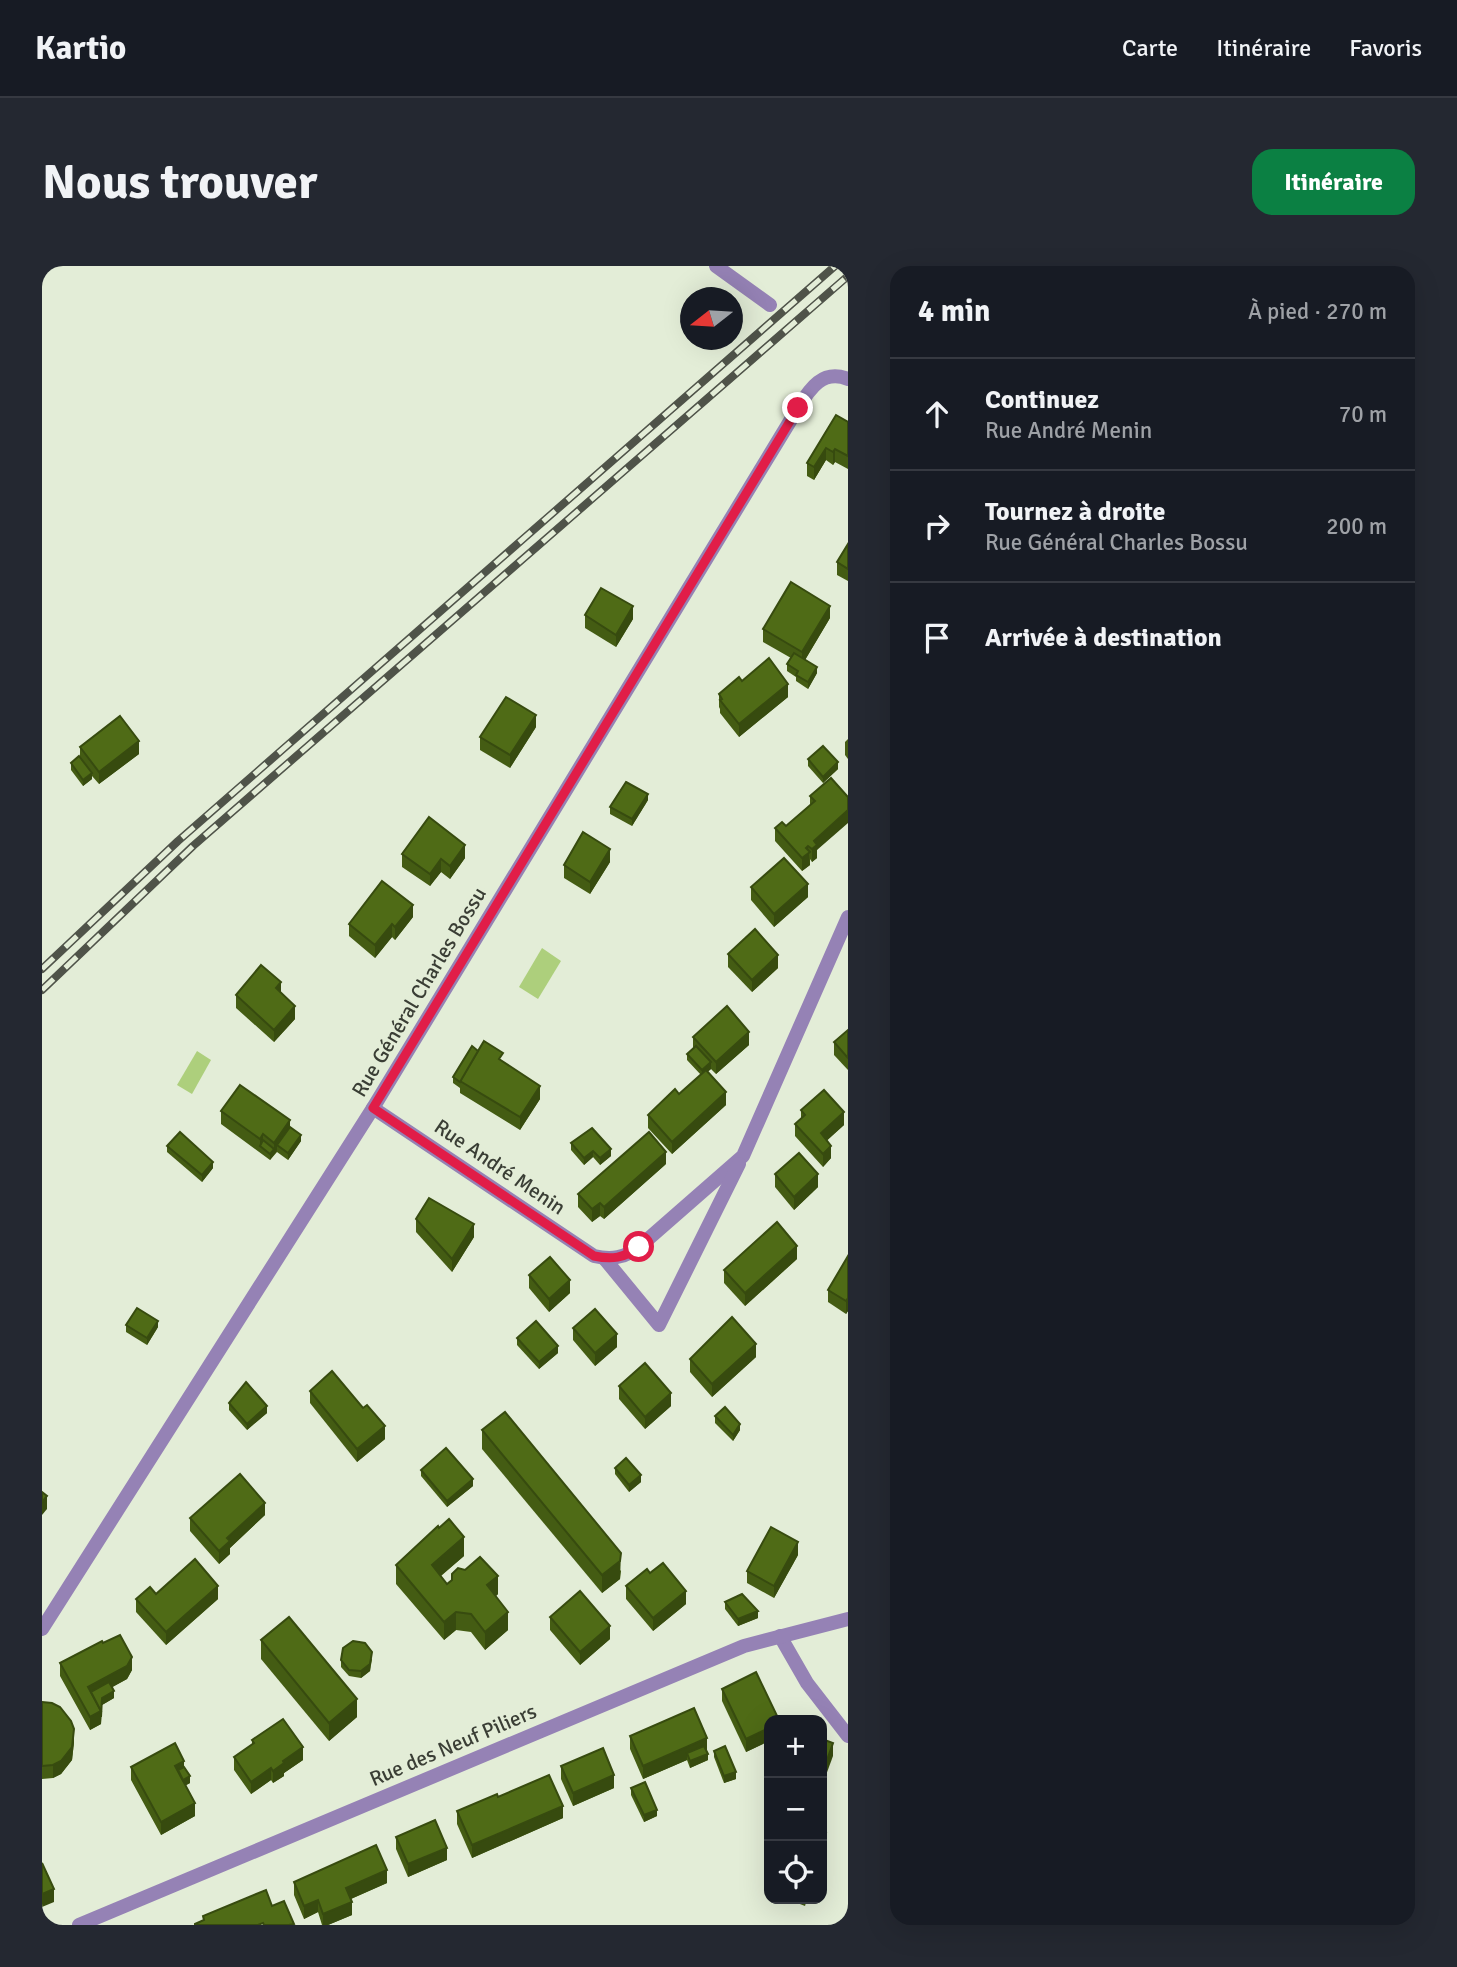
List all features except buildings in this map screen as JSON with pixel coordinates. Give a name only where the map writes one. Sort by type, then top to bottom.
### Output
[{"type":"street","points":[[716,266],[770,305]]},
{"type":"street","name":"Rue Général Charles Bossu","points":[[42,1629],[373,1108],[798,408],[813,386],[828,376],[841,376],[848,380]]},
{"type":"street","name":"Rue André Menin","points":[[373,1108],[584,1250],[604,1258],[659,1325],[743,1156],[848,917]]},
{"type":"street","name":"Rue André Menin","points":[[604,1258],[627,1255],[639,1247],[743,1156]]},
{"type":"street","name":"Rue des Neuf Piliers","points":[[79,1925],[744,1646],[848,1619]]},
{"type":"street","points":[[780,1636],[807,1683],[848,1736]]},
{"type":"shaded area","points":[[542,948],[561,961],[538,999],[519,987]]},
{"type":"shaded area","points":[[197,1051],[211,1060],[192,1094],[177,1085]]},
{"type":"railway","points":[[42,969],[178,841],[835,266]]},
{"type":"railway","points":[[42,990],[193,846],[848,276]]},
{"type":"route","points":[[639,1247],[618,1258],[594,1256],[373,1108],[798,408]]}]
